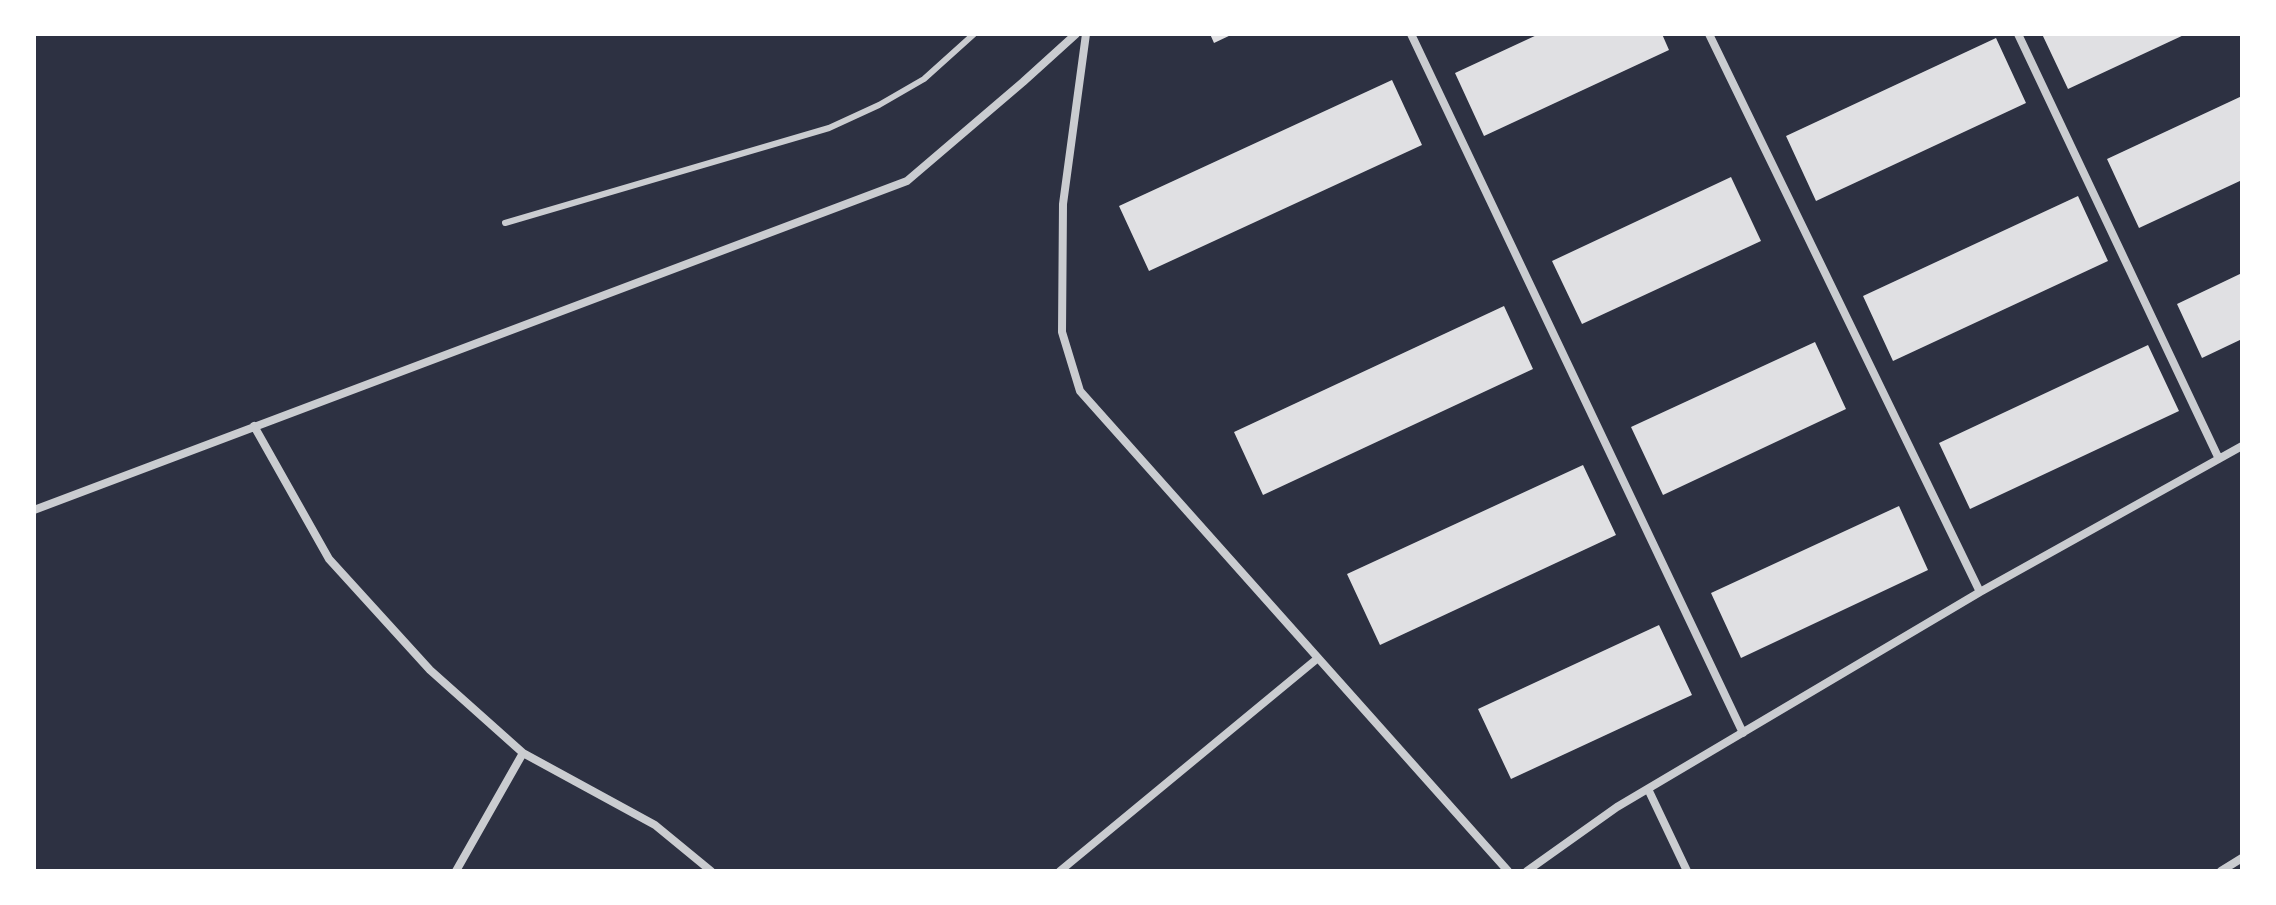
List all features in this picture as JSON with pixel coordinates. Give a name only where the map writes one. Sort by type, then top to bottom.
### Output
[{"type":"street","points":[[34,510],[907,181],[1076,34]]},
{"type":"street","points":[[1086,34],[1063,204],[1062,332],[1080,391],[1508,871]]},
{"type":"street","points":[[1411,34],[1743,733]]},
{"type":"street","points":[[1709,34],[1980,592]]},
{"type":"street","points":[[2018,34],[2219,459]]},
{"type":"street","points":[[254,426],[329,559],[430,670],[523,753],[655,825],[711,871]]},
{"type":"street","points":[[1527,871],[1617,807],[1980,592],[2242,446]]},
{"type":"street","points":[[1060,871],[1318,658]]},
{"type":"street","points":[[456,871],[523,753]]},
{"type":"street","points":[[1648,789],[1687,871]]},
{"type":"street","points":[[2221,871],[2242,858]]},
{"type":"lane","points":[[505,223],[829,128],[879,105],[924,79],[974,34]]},
{"type":"building","points":[[1210,34],[1233,34],[1214,43]]},
{"type":"building","points":[[1539,34],[1662,34],[1669,50],[1484,136],[1455,73]]},
{"type":"building","points":[[2042,34],[2186,34],[2068,89]]},
{"type":"building","points":[[1996,38],[2026,103],[1816,201],[1786,136]]},
{"type":"building","points":[[1392,80],[1422,145],[1149,271],[1119,206]]},
{"type":"building","points":[[2242,96],[2242,180],[2139,228],[2107,159]]},
{"type":"building","points":[[1731,177],[1761,241],[1582,324],[1552,261]]},
{"type":"building","points":[[2078,196],[2108,261],[1893,361],[1863,296]]},
{"type":"building","points":[[2242,273],[2242,339],[2202,358],[2177,304]]},
{"type":"building","points":[[1504,306],[1533,369],[1263,495],[1234,432]]},
{"type":"building","points":[[1815,342],[1846,409],[1663,495],[1631,427]]},
{"type":"building","points":[[2148,345],[2179,411],[1970,509],[1939,443]]},
{"type":"building","points":[[1583,465],[1616,535],[1380,645],[1347,574]]},
{"type":"building","points":[[1899,506],[1928,570],[1741,658],[1711,593]]},
{"type":"building","points":[[1659,625],[1692,695],[1511,779],[1478,709]]}]
